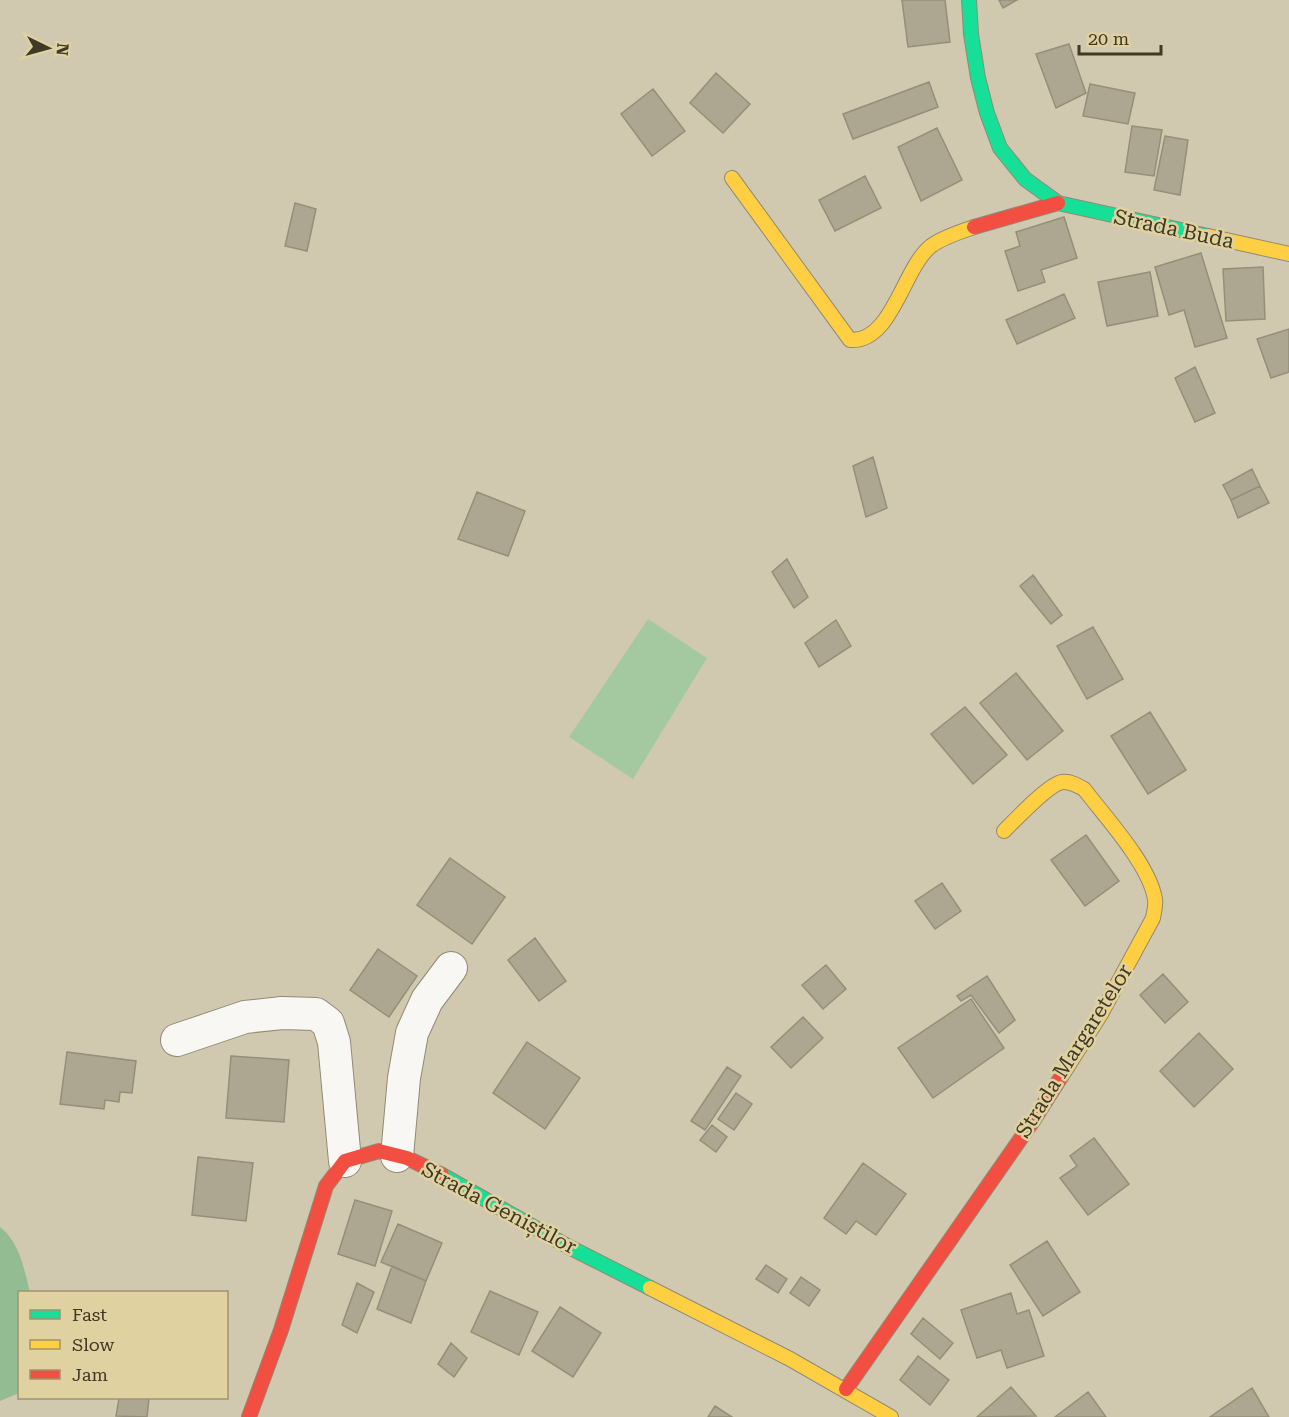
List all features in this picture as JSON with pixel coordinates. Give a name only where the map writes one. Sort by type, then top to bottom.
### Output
[{"type":"street","points":[[969,0],[971,34],[978,78],[987,113],[1000,148],[1025,179],[1059,204]]},
{"type":"street","points":[[732,177],[850,340],[855,342],[864,340],[891,309],[928,248],[981,224],[1059,204]]},
{"type":"street","name":"Strada Buda","points":[[1059,204],[1289,254]]},
{"type":"street","name":"Strada Margaretelor","points":[[846,1389],[1033,1121],[1101,1014],[1153,918],[1156,902],[1144,871],[1084,789],[1075,783],[1062,781],[1053,785],[1004,831]]},
{"type":"street","points":[[397,1156],[404,1078],[412,1033],[427,1000],[451,968]]},
{"type":"street","points":[[177,1040],[245,1017],[282,1013],[316,1014],[328,1023],[334,1042],[345,1161],[326,1186],[281,1330],[249,1417]]},
{"type":"street","name":"Strada Geniștilor","points":[[345,1161],[379,1151],[429,1168],[615,1271],[749,1337],[846,1389],[891,1417]]},
{"type":"green space","points":[[648,619],[707,658],[633,779],[569,737]]},
{"type":"green space","points":[[0,1227],[17,1248],[30,1291],[18,1291],[18,1393],[0,1401]]},
{"type":"building","points":[[902,0],[945,0],[950,42],[908,47]]},
{"type":"building","points":[[999,0],[1017,0],[1003,8]]},
{"type":"building","points":[[1069,44],[1086,93],[1056,108],[1036,54]]},
{"type":"building","points":[[716,73],[750,104],[723,133],[690,103]]},
{"type":"building","points":[[929,82],[938,107],[853,139],[843,114]]},
{"type":"building","points":[[1090,84],[1135,93],[1128,124],[1083,116]]},
{"type":"building","points":[[653,89],[685,131],[652,156],[621,114]]},
{"type":"building","points":[[1132,126],[1162,130],[1154,176],[1125,172]]},
{"type":"building","points":[[937,128],[962,180],[921,201],[898,147]]},
{"type":"building","points":[[1165,136],[1188,140],[1180,195],[1154,190]]},
{"type":"building","points":[[865,176],[881,208],[835,231],[819,200]]},
{"type":"building","points":[[295,203],[316,209],[307,251],[285,246]]},
{"type":"building","points":[[1064,217],[1077,258],[1041,270],[1045,282],[1018,291],[1005,251],[1020,246],[1016,232]]},
{"type":"building","points":[[1201,253],[1227,338],[1195,347],[1184,310],[1169,315],[1155,267]]},
{"type":"building","points":[[1263,267],[1265,319],[1226,321],[1223,269]]},
{"type":"building","points":[[1150,272],[1158,316],[1107,326],[1098,282]]},
{"type":"building","points":[[1064,294],[1075,318],[1017,344],[1006,320]]},
{"type":"building","points":[[1289,329],[1289,372],[1271,378],[1257,339]]},
{"type":"building","points":[[1195,367],[1215,413],[1195,422],[1175,378]]},
{"type":"building","points":[[873,457],[887,508],[866,517],[853,466]]},
{"type":"building","points":[[1252,469],[1260,486],[1231,500],[1223,485]]},
{"type":"building","points":[[1260,486],[1269,503],[1238,518],[1231,500]]},
{"type":"building","points":[[477,492],[525,511],[508,556],[458,539]]},
{"type":"building","points":[[787,559],[808,597],[794,608],[772,572]]},
{"type":"building","points":[[1033,575],[1062,615],[1051,624],[1020,586]]},
{"type":"building","points":[[836,620],[851,646],[819,667],[805,643]]},
{"type":"building","points":[[1093,627],[1123,679],[1087,699],[1057,646]]},
{"type":"building","points":[[1016,673],[1063,731],[1027,760],[980,703]]},
{"type":"building","points":[[965,707],[1007,755],[973,784],[931,734]]},
{"type":"building","points":[[1150,712],[1186,770],[1148,794],[1111,736]]},
{"type":"building","points":[[1086,835],[1119,881],[1085,906],[1051,860]]},
{"type":"building","points":[[450,858],[505,897],[472,944],[417,905]]},
{"type":"building","points":[[942,883],[961,911],[935,929],[915,901]]},
{"type":"building","points":[[535,938],[566,981],[539,1001],[508,960]]},
{"type":"building","points":[[378,949],[417,976],[389,1017],[350,990]]},
{"type":"building","points":[[826,965],[846,989],[823,1009],[802,985]]},
{"type":"building","points":[[1163,974],[1188,1002],[1165,1023],[1140,995]]},
{"type":"building","points":[[987,976],[1015,1020],[999,1033],[971,995],[961,1001],[957,996]]},
{"type":"building","points":[[971,999],[1004,1048],[933,1098],[898,1048]]},
{"type":"building","points":[[803,1017],[823,1038],[791,1068],[771,1047]]},
{"type":"building","points":[[1199,1033],[1233,1069],[1194,1107],[1160,1071]]},
{"type":"building","points":[[527,1042],[580,1078],[545,1129],[493,1093]]},
{"type":"building","points":[[67,1052],[136,1061],[132,1093],[120,1092],[119,1102],[105,1100],[104,1109],[60,1104]]},
{"type":"building","points":[[231,1056],[289,1060],[284,1122],[226,1118]]},
{"type":"building","points":[[727,1067],[741,1076],[705,1130],[691,1121]]},
{"type":"building","points":[[736,1093],[752,1104],[734,1130],[718,1119]]},
{"type":"building","points":[[712,1125],[727,1137],[716,1152],[700,1140]]},
{"type":"building","points":[[1094,1138],[1129,1184],[1088,1215],[1060,1178],[1077,1166],[1070,1156]]},
{"type":"building","points":[[198,1157],[253,1163],[246,1221],[192,1215]]},
{"type":"building","points":[[863,1163],[906,1194],[876,1235],[856,1221],[846,1234],[824,1218]]},
{"type":"building","points":[[355,1200],[392,1211],[375,1266],[338,1254]]},
{"type":"building","points":[[398,1224],[442,1243],[426,1281],[381,1262]]},
{"type":"building","points":[[1047,1241],[1080,1292],[1043,1316],[1010,1265]]},
{"type":"building","points":[[766,1265],[787,1279],[778,1293],[756,1279]]},
{"type":"building","points":[[392,1266],[426,1281],[411,1323],[377,1309]]},
{"type":"building","points":[[801,1277],[820,1290],[809,1306],[790,1293]]},
{"type":"building","points":[[357,1283],[374,1292],[357,1333],[342,1325]]},
{"type":"building","points":[[490,1291],[538,1312],[519,1355],[471,1332]]},
{"type":"building","points":[[1011,1293],[1017,1314],[1029,1310],[1044,1356],[1007,1368],[1001,1350],[977,1358],[961,1310]]},
{"type":"building","points":[[560,1307],[601,1333],[573,1377],[532,1351]]},
{"type":"building","points":[[923,1318],[953,1343],[940,1359],[911,1334]]},
{"type":"building","points":[[451,1343],[467,1358],[454,1377],[438,1364]]},
{"type":"building","points":[[918,1356],[949,1380],[930,1405],[900,1380]]},
{"type":"building","points":[[1011,1387],[1036,1416],[977,1417]]},
{"type":"building","points":[[1252,1388],[1269,1417],[1210,1417]]},
{"type":"building","points":[[1088,1392],[1106,1417],[1055,1417]]},
{"type":"building","points":[[119,1399],[149,1399],[147,1417],[116,1416]]},
{"type":"building","points":[[715,1406],[732,1417],[708,1417]]},
{"type":"traffic: fast","points":[[969,0],[971,34],[978,78],[987,113],[1000,148],[1025,179],[1058,203],[1208,236]]},
{"type":"traffic: fast","points":[[442,1175],[569,1247],[650,1288]]},
{"type":"traffic: slow","points":[[732,178],[850,340],[864,338],[876,330],[887,317],[921,256],[931,246],[946,237],[974,227]]},
{"type":"traffic: slow","points":[[1208,236],[1289,254]]},
{"type":"traffic: slow","points":[[1004,831],[1032,803],[1056,784],[1065,782],[1076,785],[1084,789],[1136,856],[1151,885],[1155,899],[1153,918],[1101,1014],[1061,1077]]},
{"type":"traffic: slow","points":[[650,1288],[790,1359],[891,1417]]},
{"type":"traffic: jam","points":[[974,227],[1058,203]]},
{"type":"traffic: jam","points":[[846,1389],[1033,1121],[1061,1077]]},
{"type":"traffic: jam","points":[[249,1417],[281,1330],[326,1186],[345,1161],[379,1151],[407,1158],[442,1175]]}]
